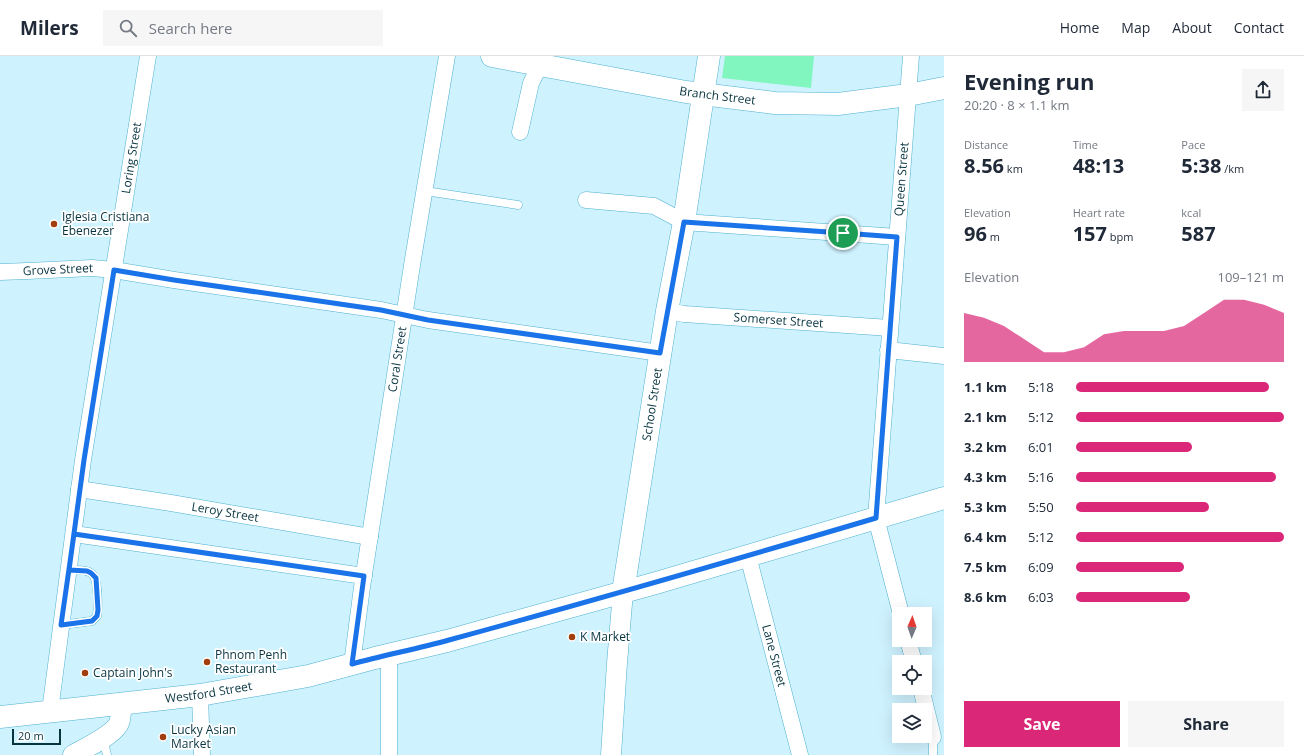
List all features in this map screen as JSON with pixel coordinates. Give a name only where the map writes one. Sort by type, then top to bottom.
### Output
[{"type":"main road","name":"Branch Street","points":[[492,56],[540,60],[686,92],[775,103],[838,104],[944,88]]},
{"type":"main road","name":"School Street","points":[[623,592],[660,353],[684,222],[709,56]]},
{"type":"main road","name":"Westford Street","points":[[0,717],[200,695],[308,676],[623,592],[944,498]]},
{"type":"street","name":"Loring Street","points":[[50,711],[80,489],[148,56]]},
{"type":"street","name":"Coral Street","points":[[352,664],[364,576],[447,56]]},
{"type":"street","name":"Queen Street","points":[[899,607],[876,518],[911,56]]},
{"type":"street","points":[[520,132],[531,83],[540,60]]},
{"type":"street","points":[[586,200],[654,206],[684,222],[897,237]]},
{"type":"street","name":"Grove Street","points":[[0,272],[92,268],[114,270],[381,310],[428,320],[660,353]]},
{"type":"street","name":"Somerset Street","points":[[667,311],[890,328]]},
{"type":"street","points":[[888,350],[944,356]]},
{"type":"street","name":"Leroy Street","points":[[80,489],[171,503],[370,538]]},
{"type":"street","points":[[74,534],[364,576]]},
{"type":"street","name":"Lane Street","points":[[748,556],[800,755]]},
{"type":"street","name":"School Street","points":[[611,755],[616,663],[623,592]]},
{"type":"street","points":[[389,654],[389,755]]},
{"type":"street","points":[[200,695],[202,755]]},
{"type":"street","points":[[923,695],[934,737]]},
{"type":"street","points":[[73,755],[105,746],[108,734],[118,725],[122,703]]},
{"type":"lane","points":[[425,191],[518,205]]},
{"type":"lane","points":[[61,625],[92,621],[97,616],[98,610],[96,578],[87,571],[69,570]]},
{"type":"lane","points":[[933,755],[934,737]]},
{"type":"green space","points":[[725,56],[814,56],[811,88],[722,78]]},
{"type":"place","name":"Iglesia Cristiana Ebenezer","points":[[54,224]]},
{"type":"place","name":"K Market","points":[[572,637]]},
{"type":"place","name":"Phnom Penh Restaurant","points":[[207,662]]},
{"type":"place","name":"Captain John's","points":[[85,673]]},
{"type":"place","name":"Lucky Asian Market","points":[[163,737]]},
{"type":"route","points":[[843,233],[684,222],[660,353],[428,320],[381,310],[114,270],[84,460],[69,570],[87,571],[96,578],[98,610],[97,616],[92,621],[61,625],[69,570],[74,534],[364,576],[352,664],[447,640],[705,569],[876,518],[897,237],[843,233]]}]
